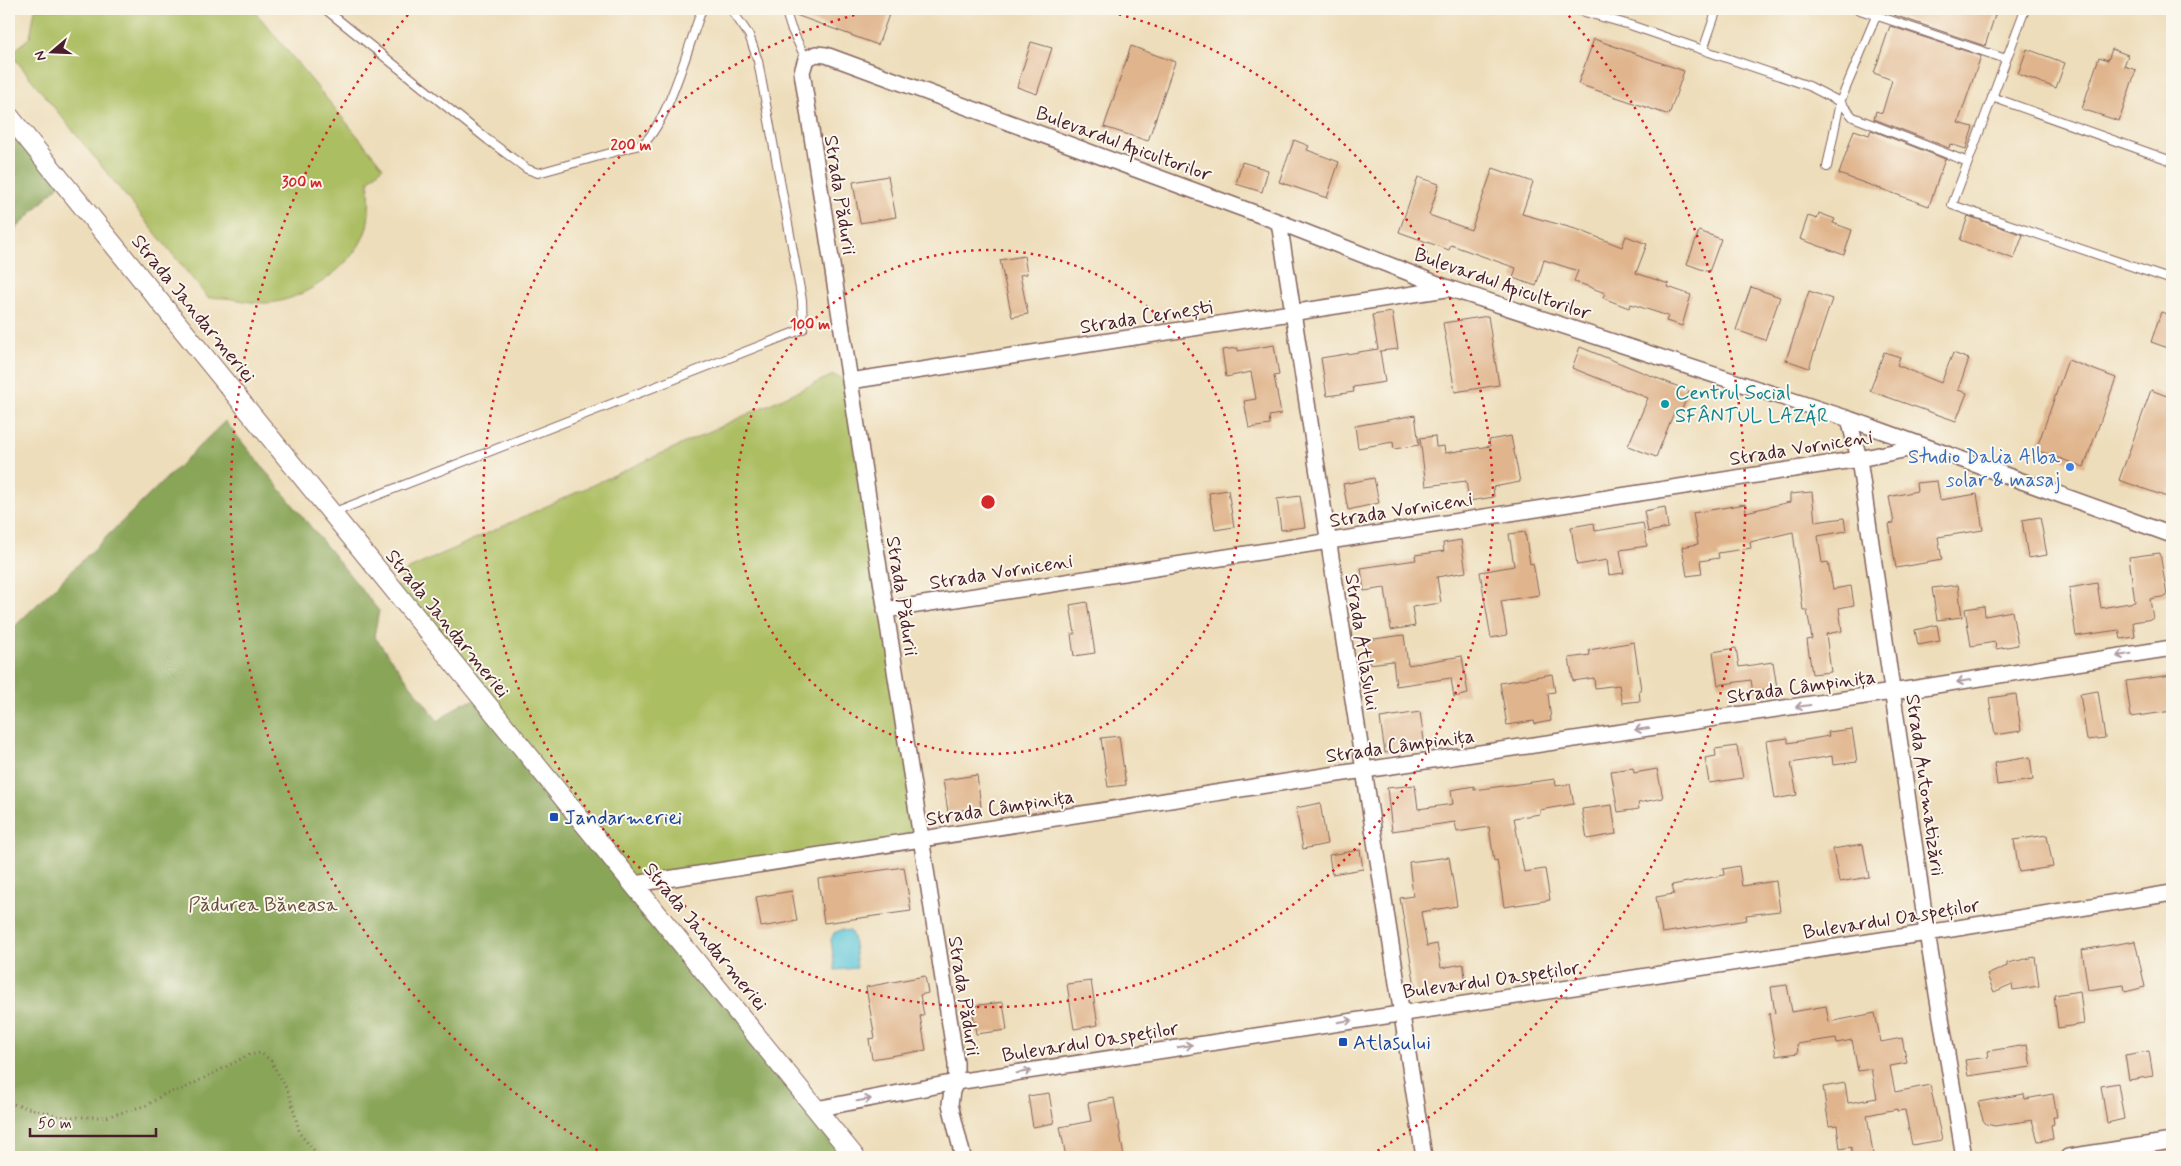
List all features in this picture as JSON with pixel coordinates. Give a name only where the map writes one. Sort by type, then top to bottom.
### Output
[{"type":"street","name":"Bulevardul Apicultorilor","points":[[806,59],[816,54],[826,55],[1279,222],[1448,288],[1849,419],[2172,535]]},
{"type":"street","name":"Strada Pădurii","points":[[806,59],[802,72],[884,610],[956,1063],[956,1082],[950,1104],[963,1157]]},
{"type":"street","name":"Strada Jandarmeriei","points":[[9,116],[855,1157]]},
{"type":"street","name":"Strada Atlasului","points":[[1279,222],[1400,1013],[1424,1157]]},
{"type":"street","name":"Strada Cernești","points":[[850,381],[1448,288]]},
{"type":"street","name":"Strada Automatizării","points":[[1849,419],[1859,459],[1927,933],[1964,1157]]},
{"type":"street","name":"Strada Vorniceni","points":[[884,610],[1859,459],[1923,446]]},
{"type":"street","name":"Strada Câmpinița","points":[[635,884],[2172,648]]},
{"type":"street","name":"Bulevardul Oaspeților","points":[[816,1109],[956,1082],[1927,933],[2172,893]]},
{"type":"street","points":[[2068,1157],[2172,1141]]},
{"type":"lane","points":[[325,9],[488,140],[527,169],[538,173],[643,144],[654,134],[667,105],[702,9]]},
{"type":"lane","points":[[330,513],[803,329],[801,292],[758,61],[749,35],[731,9]]},
{"type":"lane","points":[[785,9],[790,28],[806,59]]},
{"type":"lane","points":[[1574,9],[1809,86],[1840,102],[1853,117],[1968,162]]},
{"type":"lane","points":[[1703,50],[1717,9]]},
{"type":"lane","points":[[1857,9],[1878,12],[2006,59]]},
{"type":"lane","points":[[1827,167],[1840,102],[1878,12]]},
{"type":"lane","points":[[2024,12],[1952,205],[2172,280]]},
{"type":"lane","points":[[1992,97],[2172,161]]},
{"type":"path","points":[[9,1103],[64,1117],[107,1117],[147,1105],[166,1093],[183,1089],[249,1055],[261,1053],[272,1061],[289,1094],[300,1134],[320,1157]]},
{"type":"green space","points":[[35,9],[253,9],[383,167],[369,180],[367,227],[359,246],[324,281],[294,297],[265,303],[208,298],[11,54],[30,37]]},
{"type":"green space","points":[[9,116],[62,182],[9,236]]},
{"type":"green space","points":[[833,375],[850,381],[920,840],[635,884],[393,591],[407,570]]},
{"type":"green space","name":"Pădurea Băneasa","points":[[225,421],[379,611],[374,636],[438,721],[462,703],[481,699],[855,1157],[9,1157],[9,632]]},
{"type":"water","points":[[841,930],[850,931],[853,937],[857,968],[835,970],[831,940],[834,933]]},
{"type":"building","points":[[791,9],[891,9],[878,45],[793,14]]},
{"type":"building","points":[[1896,9],[1997,9],[1985,46],[1894,15]]},
{"type":"building","points":[[1890,26],[1981,56],[1958,123],[1973,127],[1966,149],[1950,144],[1949,148],[1874,119],[1876,111],[1882,113],[1892,80],[1874,73]]},
{"type":"building","points":[[1594,39],[1684,71],[1669,115],[1578,84]]},
{"type":"building","points":[[1031,42],[1052,48],[1037,94],[1017,87]]},
{"type":"building","points":[[1131,46],[1175,62],[1148,141],[1104,127]]},
{"type":"building","points":[[2027,49],[2065,63],[2056,88],[2018,74]]},
{"type":"building","points":[[2112,49],[2128,55],[2124,66],[2136,70],[2119,121],[2082,109],[2099,57],[2108,60]]},
{"type":"building","points":[[1854,130],[1869,135],[1871,130],[1945,159],[1929,206],[1839,174]]},
{"type":"building","points":[[1294,140],[1309,146],[1307,150],[1339,162],[1327,198],[1279,182]]},
{"type":"building","points":[[1242,162],[1268,170],[1262,192],[1236,184]]},
{"type":"building","points":[[1493,168],[1533,182],[1522,214],[1579,230],[1622,247],[1626,236],[1647,244],[1636,273],[1669,284],[1668,287],[1691,295],[1682,326],[1666,321],[1668,316],[1631,304],[1629,308],[1603,298],[1605,293],[1574,281],[1578,271],[1544,260],[1536,286],[1513,278],[1516,268],[1451,245],[1449,250],[1399,232],[1418,177],[1439,184],[1429,215],[1471,230]]},
{"type":"building","points":[[888,176],[896,217],[860,223],[853,182]]},
{"type":"building","points":[[1819,213],[1835,219],[1833,223],[1852,230],[1844,255],[1800,239],[1808,216],[1817,219]]},
{"type":"building","points":[[1968,216],[2023,235],[2014,259],[1960,240]]},
{"type":"building","points":[[1699,231],[1721,239],[1709,272],[1687,264]]},
{"type":"building","points":[[1024,256],[1027,274],[1020,275],[1028,314],[1012,317],[1000,260]]},
{"type":"building","points":[[1751,287],[1780,297],[1765,340],[1736,330]]},
{"type":"building","points":[[1809,291],[1832,299],[1809,368],[1786,360]]},
{"type":"building","points":[[1392,312],[1398,349],[1380,351],[1385,382],[1353,387],[1354,392],[1327,396],[1321,358],[1378,349],[1372,315]]},
{"type":"building","points":[[2161,312],[2172,315],[2172,346],[2169,345],[2168,348],[2151,342]]},
{"type":"building","points":[[1488,316],[1499,385],[1455,392],[1443,323]]},
{"type":"building","points":[[1274,345],[1279,375],[1274,376],[1281,414],[1269,416],[1270,425],[1249,428],[1244,401],[1256,399],[1251,372],[1226,377],[1222,350],[1238,348],[1238,351]]},
{"type":"building","name":"Centrul Social SFÂNTUL LAZĂR","points":[[1580,347],[1689,391],[1681,412],[1675,410],[1656,457],[1628,446],[1648,398],[1572,368]]},
{"type":"building","points":[[1884,352],[1900,357],[1897,365],[1941,383],[1953,353],[1969,359],[1958,390],[1967,393],[1956,421],[1870,391]]},
{"type":"building","points":[[2068,360],[2116,378],[2084,467],[2036,450]]},
{"type":"building","points":[[2151,390],[2172,398],[2172,483],[2167,497],[2119,480]]},
{"type":"building","points":[[1415,415],[1419,445],[1394,449],[1393,442],[1358,448],[1355,426]]},
{"type":"building","points":[[1435,436],[1436,447],[1444,446],[1445,453],[1490,446],[1489,440],[1511,436],[1520,482],[1493,487],[1494,497],[1469,501],[1466,481],[1426,486],[1420,438]]},
{"type":"building","points":[[1374,478],[1379,503],[1348,510],[1343,484]]},
{"type":"building","points":[[1937,481],[1940,500],[1977,494],[1983,530],[1938,537],[1942,560],[1896,568],[1889,524],[1894,523],[1889,497],[1917,491],[1916,483]]},
{"type":"building","points":[[1228,490],[1234,527],[1215,530],[1209,493]]},
{"type":"building","points":[[1812,492],[1815,522],[1844,518],[1846,531],[1818,536],[1822,563],[1828,562],[1833,589],[1851,586],[1854,605],[1839,608],[1842,631],[1826,634],[1831,672],[1812,674],[1807,640],[1812,639],[1807,610],[1803,610],[1793,532],[1750,542],[1751,548],[1718,553],[1719,558],[1700,561],[1702,574],[1687,576],[1682,547],[1698,544],[1693,513],[1745,504],[1746,512],[1790,502],[1790,494]]},
{"type":"building","points":[[1300,496],[1305,527],[1281,530],[1277,499]]},
{"type":"building","points":[[1665,507],[1668,528],[1648,532],[1644,511]]},
{"type":"building","points":[[2040,517],[2047,555],[2028,558],[2022,520]]},
{"type":"building","points":[[1594,523],[1595,531],[1643,523],[1647,546],[1620,550],[1624,573],[1609,575],[1607,560],[1577,565],[1571,527]]},
{"type":"building","points":[[1525,532],[1530,564],[1533,563],[1539,595],[1501,601],[1507,635],[1491,638],[1480,572],[1514,566],[1509,534]]},
{"type":"building","points":[[1461,540],[1466,572],[1437,577],[1441,603],[1412,607],[1415,626],[1391,630],[1385,588],[1364,591],[1361,568],[1416,560],[1415,555],[1444,551],[1443,543]]},
{"type":"building","points":[[2160,553],[2167,596],[2150,599],[2153,619],[2133,622],[2135,637],[2121,639],[2119,630],[2076,636],[2069,588],[2097,583],[2101,608],[2135,602],[2129,557]]},
{"type":"building","points":[[1958,585],[1962,617],[1937,620],[1932,588]]},
{"type":"building","points":[[1087,602],[1095,653],[1074,656],[1071,634],[1075,634],[1070,605]]},
{"type":"building","points":[[1984,606],[1985,616],[2012,611],[2018,645],[1996,649],[1995,642],[1971,646],[1965,609]]},
{"type":"building","points":[[1937,625],[1940,641],[1918,645],[1915,630]]},
{"type":"building","points":[[1404,635],[1408,665],[1462,656],[1468,694],[1454,697],[1451,678],[1396,686],[1393,661],[1369,664],[1366,640]]},
{"type":"building","points":[[1634,642],[1641,690],[1639,690],[1640,701],[1622,703],[1619,685],[1595,688],[1594,678],[1573,681],[1569,658],[1590,655],[1589,650]]},
{"type":"building","points":[[1736,648],[1739,667],[1773,662],[1777,688],[1753,692],[1751,680],[1718,685],[1713,652]]},
{"type":"building","points":[[1552,674],[1555,692],[1548,693],[1551,721],[1535,724],[1534,721],[1507,725],[1500,683]]},
{"type":"building","points":[[2172,675],[2172,711],[2131,717],[2126,681]]},
{"type":"building","points":[[2098,691],[2105,738],[2087,740],[2080,694]]},
{"type":"building","points":[[2016,694],[2021,731],[1995,735],[1989,698]]},
{"type":"building","points":[[1420,712],[1425,747],[1385,753],[1380,718]]},
{"type":"building","points":[[1852,729],[1857,762],[1833,765],[1832,756],[1791,763],[1797,795],[1775,799],[1766,741],[1788,738],[1788,743],[1829,736],[1828,732]]},
{"type":"building","points":[[1119,736],[1126,785],[1108,787],[1101,738]]},
{"type":"building","points":[[1737,746],[1743,778],[1709,783],[1705,758],[1716,756],[1715,749]]},
{"type":"building","points":[[2030,757],[2033,780],[1997,785],[1994,763]]},
{"type":"building","points":[[1633,768],[1634,773],[1657,769],[1663,798],[1638,803],[1639,809],[1618,812],[1611,771]]},
{"type":"building","points":[[977,775],[981,807],[948,812],[943,780]]},
{"type":"building","points":[[1555,779],[1556,786],[1570,784],[1574,804],[1540,810],[1540,814],[1514,818],[1524,872],[1545,869],[1550,900],[1504,907],[1497,860],[1494,861],[1489,827],[1457,832],[1455,822],[1392,831],[1387,788],[1415,785],[1418,809],[1453,804],[1451,790],[1474,786],[1474,790]]},
{"type":"building","points":[[1320,803],[1327,844],[1303,849],[1296,808]]},
{"type":"building","points":[[1612,805],[1616,834],[1587,839],[1582,809]]},
{"type":"building","points":[[2047,835],[2053,867],[2019,872],[2014,840]]},
{"type":"building","points":[[1863,844],[1869,877],[1839,882],[1833,849]]},
{"type":"building","points":[[1360,850],[1363,869],[1332,874],[1329,855]]},
{"type":"building","points":[[1449,857],[1457,906],[1421,912],[1427,946],[1437,944],[1441,968],[1463,964],[1466,983],[1416,992],[1400,898],[1413,896],[1409,862]]},
{"type":"building","points":[[1739,866],[1742,886],[1776,881],[1780,911],[1746,915],[1747,920],[1662,933],[1656,897],[1674,894],[1672,885],[1724,875],[1723,869]]},
{"type":"building","points":[[904,867],[911,911],[824,923],[818,879]]},
{"type":"building","points":[[792,891],[797,921],[761,927],[756,897]]},
{"type":"building","points":[[2135,941],[2145,987],[2125,992],[2124,985],[2088,990],[2082,950]]},
{"type":"building","points":[[2035,957],[2039,986],[2013,990],[2012,984],[1994,992],[1987,975],[2007,966],[2007,963]]},
{"type":"building","points":[[925,976],[928,993],[920,995],[924,1015],[920,1016],[926,1050],[872,1059],[869,1039],[875,1038],[866,987]]},
{"type":"building","points":[[1091,981],[1098,1025],[1074,1029],[1067,984]]},
{"type":"building","points":[[1787,985],[1792,1012],[1826,1006],[1829,1022],[1875,1013],[1881,1042],[1902,1038],[1907,1063],[1890,1066],[1895,1092],[1930,1085],[1942,1140],[1912,1145],[1905,1110],[1897,1111],[1897,1109],[1867,1115],[1873,1154],[1853,1157],[1851,1147],[1840,1149],[1837,1125],[1829,1126],[1823,1087],[1845,1083],[1848,1103],[1877,1098],[1871,1069],[1858,1071],[1852,1040],[1837,1043],[1836,1038],[1797,1044],[1798,1053],[1776,1056],[1769,1014],[1775,1013],[1771,987]]},
{"type":"building","points":[[2080,991],[2084,1024],[2058,1028],[2054,995]]},
{"type":"building","points":[[1003,1002],[1007,1030],[976,1034],[972,1006]]},
{"type":"building","points":[[2027,1045],[2031,1067],[1968,1076],[1965,1060],[1989,1057],[1988,1051]]},
{"type":"building","points":[[2149,1051],[2153,1076],[2129,1080],[2125,1055]]},
{"type":"building","points":[[2118,1083],[2124,1119],[2107,1123],[2101,1086]]},
{"type":"building","points":[[1049,1093],[1054,1123],[1033,1127],[1028,1096]]},
{"type":"building","points":[[2024,1094],[2025,1099],[2053,1094],[2057,1117],[2053,1117],[2054,1124],[2051,1125],[2053,1139],[2038,1141],[2032,1120],[1995,1126],[1986,1124],[1983,1120],[1978,1102]]},
{"type":"building","points":[[1114,1098],[1124,1157],[1097,1157],[1096,1151],[1066,1157],[1060,1127],[1091,1121],[1088,1103]]},
{"type":"place","name":"Centrul Social SFÂNTUL LAZĂR","points":[[1665,404]]},
{"type":"place","name":"Studio Dalia Alba solar & masaj","points":[[2070,467]]},
{"type":"place","name":"Jandarmeriei","points":[[554,817]]},
{"type":"place","name":"Atlasului","points":[[1343,1042]]}]
